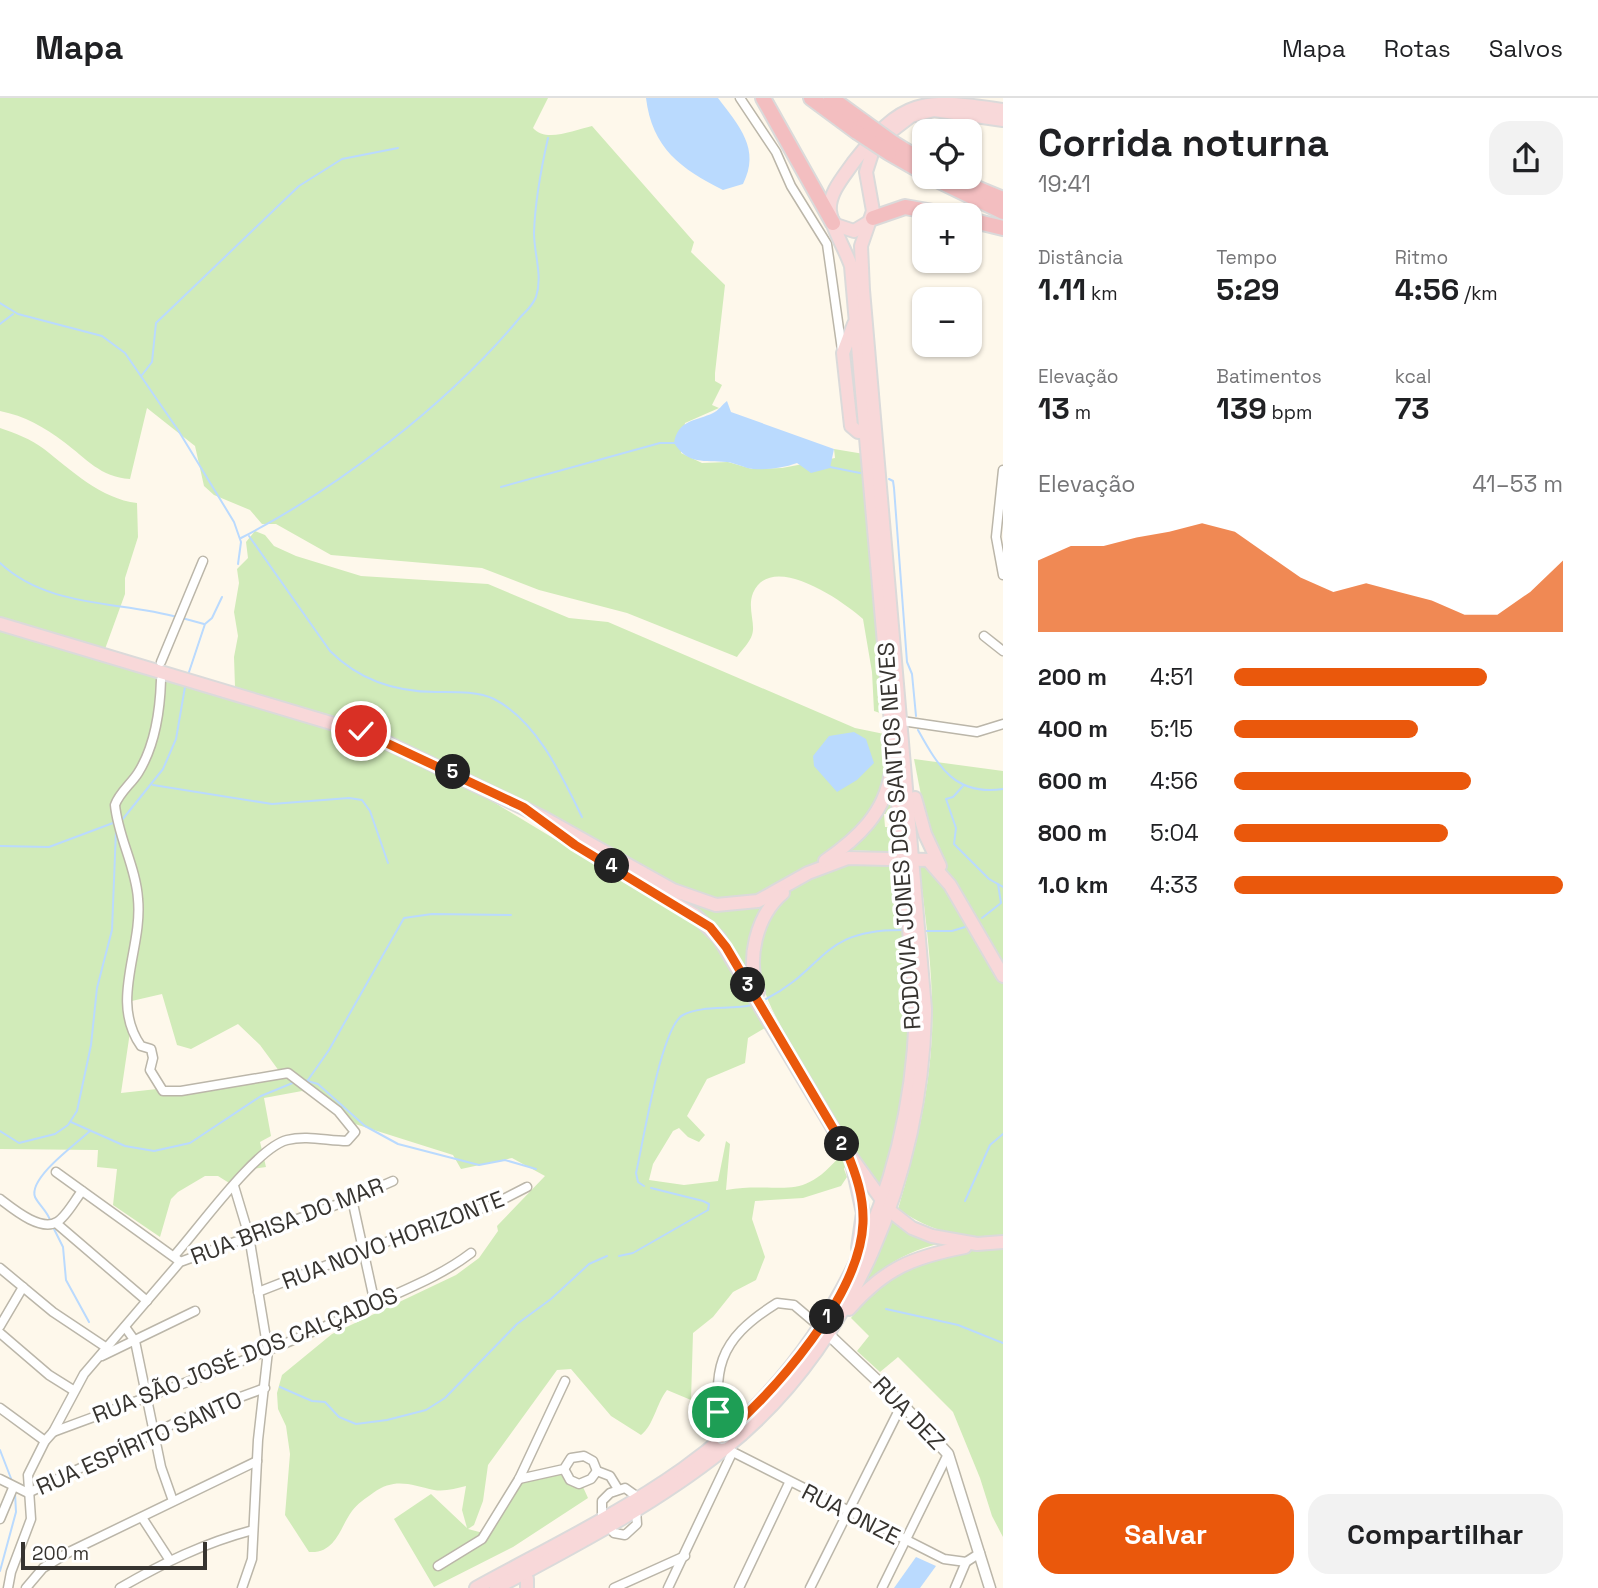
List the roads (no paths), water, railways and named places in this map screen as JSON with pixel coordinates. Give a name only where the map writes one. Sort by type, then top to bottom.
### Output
[{"type":"highway","points":[[763,98],[833,223]]},
{"type":"highway","points":[[811,98],[860,127],[912,164]]},
{"type":"highway","points":[[831,98],[860,127]]},
{"type":"highway","points":[[891,148],[912,157]]},
{"type":"highway","points":[[956,189],[1003,212]]},
{"type":"highway","points":[[979,189],[1003,199]]},
{"type":"highway","points":[[873,218],[905,207],[912,208]]},
{"type":"highway","points":[[982,223],[1003,228]]},
{"type":"main road","name":"RODOVIA JONES DOS SANTOS NEVES","points":[[900,754],[902,720],[851,266],[833,223],[830,204],[838,185],[877,127],[896,112],[920,102],[938,100],[1003,110]]},
{"type":"main road","points":[[833,223],[853,231],[873,218],[865,178],[867,165],[880,142],[897,125],[918,114],[942,110],[1003,120]]},
{"type":"main road","name":"RODOVIA JONES DOS SANTOS NEVES","points":[[476,1588],[519,1570],[604,1523],[727,1446],[782,1377],[826,1330],[858,1282],[886,1206],[906,1116],[915,1055],[915,999],[909,858],[871,432],[861,255],[862,240],[873,218]]},
{"type":"main road","points":[[856,320],[843,353],[852,429],[871,432]]},
{"type":"main road","points":[[0,624],[361,731],[523,807],[673,890],[716,905],[758,901],[805,875],[848,858],[909,858],[934,864],[950,885]]},
{"type":"main road","points":[[774,1029],[755,986],[753,967],[755,943],[764,919],[778,897],[865,829],[886,792],[900,754]]},
{"type":"main road","points":[[900,754],[925,834],[950,885],[1003,976]]},
{"type":"main road","points":[[523,807],[575,845],[710,927],[726,947],[846,1150],[886,1206],[912,1228],[932,1236],[976,1244]]},
{"type":"main road","points":[[846,1150],[858,1181],[863,1213],[862,1234],[848,1276]]},
{"type":"main road","name":"RODOVIA JONES DOS SANTOS NEVES","points":[[826,1330],[848,1276],[886,1206]]},
{"type":"main road","points":[[826,1330],[886,1273],[925,1255],[976,1244],[1003,1242]]},
{"type":"main road","points":[[519,1570],[527,1588]]},
{"type":"main road","name":"RODOVIA JONES DOS SANTOS NEVES","points":[[496,1588],[519,1570]]},
{"type":"street","points":[[740,98],[769,139],[791,186],[827,244],[843,353]]},
{"type":"street","points":[[1003,470],[996,537],[1003,575]]},
{"type":"street","points":[[161,662],[202,561]]},
{"type":"street","points":[[984,636],[1003,651]]},
{"type":"street","points":[[8,1588],[11,1572],[31,1519],[29,1475],[45,1441],[54,1432],[73,1391],[99,1357],[261,1154],[277,1143],[305,1138],[347,1141],[353,1137],[354,1127],[291,1074],[240,1079],[181,1091],[162,1090],[150,1070],[153,1058],[151,1049],[141,1046],[128,1022],[128,987],[138,921],[138,899],[120,831],[116,803],[139,771],[150,747],[160,708],[161,681]]},
{"type":"street","points":[[902,720],[978,732],[1003,724]]},
{"type":"street","points":[[56,1172],[177,1259]]},
{"type":"street","name":"RUA BRISA DO MAR","points":[[177,1259],[352,1199],[393,1181]]},
{"type":"street","points":[[234,1186],[248,1236],[268,1351],[257,1461],[252,1559],[242,1588]]},
{"type":"street","name":"RUA NOVO HORIZONTE","points":[[258,1292],[435,1223],[490,1206],[527,1187]]},
{"type":"street","points":[[56,1223],[82,1191]]},
{"type":"street","points":[[0,1199],[42,1224],[56,1223],[146,1301]]},
{"type":"street","points":[[352,1199],[375,1304]]},
{"type":"street","name":"RUA SÃO JOSÉ DOS CALÇADOS","points":[[54,1432],[268,1351],[454,1266],[471,1253]]},
{"type":"street","points":[[0,1268],[107,1348]]},
{"type":"street","points":[[0,1326],[23,1287]]},
{"type":"street","name":"RUA DEZ","points":[[727,1446],[718,1380],[719,1362],[731,1342],[776,1303],[794,1305],[826,1330],[902,1404],[948,1454],[990,1588]]},
{"type":"street","points":[[99,1357],[195,1311]]},
{"type":"street","points":[[125,1327],[135,1341],[163,1476],[173,1501]]},
{"type":"street","points":[[0,1333],[50,1376],[73,1391]]},
{"type":"street","points":[[438,1566],[482,1539],[519,1479],[565,1381]]},
{"type":"street","name":"RUA ESPÍRITO SANTO","points":[[11,1491],[28,1493],[155,1435],[194,1414],[265,1388]]},
{"type":"street","points":[[810,1588],[902,1404]]},
{"type":"street","points":[[0,1408],[45,1441]]},
{"type":"street","points":[[668,1588],[685,1556],[727,1446]]},
{"type":"street","name":"RUA ONZE","points":[[727,1446],[789,1483],[904,1541],[944,1559],[966,1562]]},
{"type":"street","points":[[882,1588],[948,1454]]},
{"type":"street","points":[[519,1479],[565,1469],[571,1458],[581,1455],[593,1461],[597,1471],[610,1476],[618,1489]]},
{"type":"street","points":[[26,1588],[43,1568],[71,1551],[143,1519],[173,1501],[257,1461]]},
{"type":"street","points":[[565,1469],[572,1482],[579,1484],[591,1479],[597,1471]]},
{"type":"street","points":[[0,1479],[11,1491]]},
{"type":"street","points":[[739,1588],[789,1483]]},
{"type":"street","points":[[618,1489],[632,1491],[637,1504],[637,1524],[628,1534],[618,1535],[604,1523],[604,1498],[618,1489]]},
{"type":"street","points":[[0,1494],[11,1491]]},
{"type":"street","points":[[0,1519],[11,1491]]},
{"type":"street","points":[[143,1519],[169,1559]]},
{"type":"street","points":[[120,1588],[169,1559],[204,1544],[253,1530]]},
{"type":"street","points":[[955,1588],[966,1562],[980,1553]]},
{"type":"street","points":[[614,1588],[685,1556]]},
{"type":"water","points":[[646,98],[718,98],[740,128],[749,149],[750,160],[743,184],[723,190],[682,165],[662,144],[655,131]]},
{"type":"water","points":[[727,401],[731,412],[834,449],[830,468],[811,473],[797,463],[753,469],[727,462],[697,460],[679,450],[674,443],[680,429],[689,422],[715,412]]},
{"type":"water","points":[[854,732],[866,739],[874,763],[857,780],[837,792],[814,766],[813,756],[829,736]]},
{"type":"water","points":[[916,1557],[936,1566],[920,1588],[894,1588]]},
{"type":"waterway","points":[[241,538],[315,495],[389,442],[458,383],[532,305],[539,281],[534,233],[536,209],[548,138]]},
{"type":"waterway","points":[[142,375],[152,362],[156,323],[299,186],[342,159],[398,148]]},
{"type":"waterway","points":[[0,303],[18,314],[102,336],[125,353],[178,430],[234,522],[241,542],[238,564]]},
{"type":"waterway","points":[[0,324],[13,314]]},
{"type":"waterway","points":[[501,487],[660,443],[676,443]]},
{"type":"waterway","points":[[830,467],[860,473]]},
{"type":"waterway","points":[[889,479],[893,481],[894,488],[907,662],[912,674],[916,716]]},
{"type":"waterway","points":[[249,536],[330,651],[341,661],[365,677],[392,687],[466,692],[494,699],[523,721],[547,751],[582,817]]},
{"type":"waterway","points":[[0,563],[19,578],[62,596],[177,617]]},
{"type":"waterway","points":[[188,675],[205,624],[212,618],[222,597]]},
{"type":"waterway","points":[[182,618],[204,624]]},
{"type":"waterway","points":[[122,820],[163,769],[176,739],[185,687]]},
{"type":"waterway","points":[[918,730],[942,767],[961,783],[973,788],[1003,789]]},
{"type":"waterway","points":[[153,785],[272,804],[349,798],[362,800],[370,811],[388,863]]},
{"type":"waterway","points":[[963,786],[953,797],[946,799],[956,828],[954,844],[989,879],[1003,887]]},
{"type":"waterway","points":[[0,846],[49,847],[113,823]]},
{"type":"waterway","points":[[0,1131],[19,1143],[55,1134],[68,1125],[77,1111],[91,1045],[97,988],[112,930],[116,830]]},
{"type":"waterway","points":[[982,918],[1001,903],[998,884]]},
{"type":"waterway","points":[[308,1080],[329,1050],[404,918],[432,914],[511,915]]},
{"type":"waterway","points":[[923,931],[952,931],[965,927]]},
{"type":"waterway","points":[[766,999],[786,987],[839,943],[876,931],[904,930]]},
{"type":"waterway","points":[[644,1186],[638,1182],[636,1173],[660,1062],[675,1024],[683,1015],[691,1012],[752,1005]]},
{"type":"waterway","points":[[304,1080],[318,1084],[365,1126],[398,1144],[479,1165],[505,1160],[536,1169]]},
{"type":"waterway","points":[[71,1122],[125,1146],[154,1151],[190,1143],[261,1096],[295,1082]]},
{"type":"waterway","points":[[50,1220],[35,1197],[39,1180],[65,1152],[90,1131]]},
{"type":"waterway","points":[[965,1201],[990,1145],[1003,1134]]},
{"type":"waterway","points":[[619,1256],[633,1253],[708,1210],[709,1204],[703,1201],[651,1188]]},
{"type":"waterway","points":[[52,1225],[63,1247],[66,1280],[89,1322]]},
{"type":"waterway","points":[[280,1387],[312,1401],[325,1402],[339,1417],[356,1424],[387,1420],[426,1410],[445,1398],[517,1324],[551,1299],[589,1264],[607,1256]]},
{"type":"waterway","points":[[886,1309],[958,1325],[1003,1343]]},
{"type":"waterway","points":[[0,1450],[12,1481]]},
{"type":"waterway","points":[[0,1571],[16,1512],[15,1493]]}]
